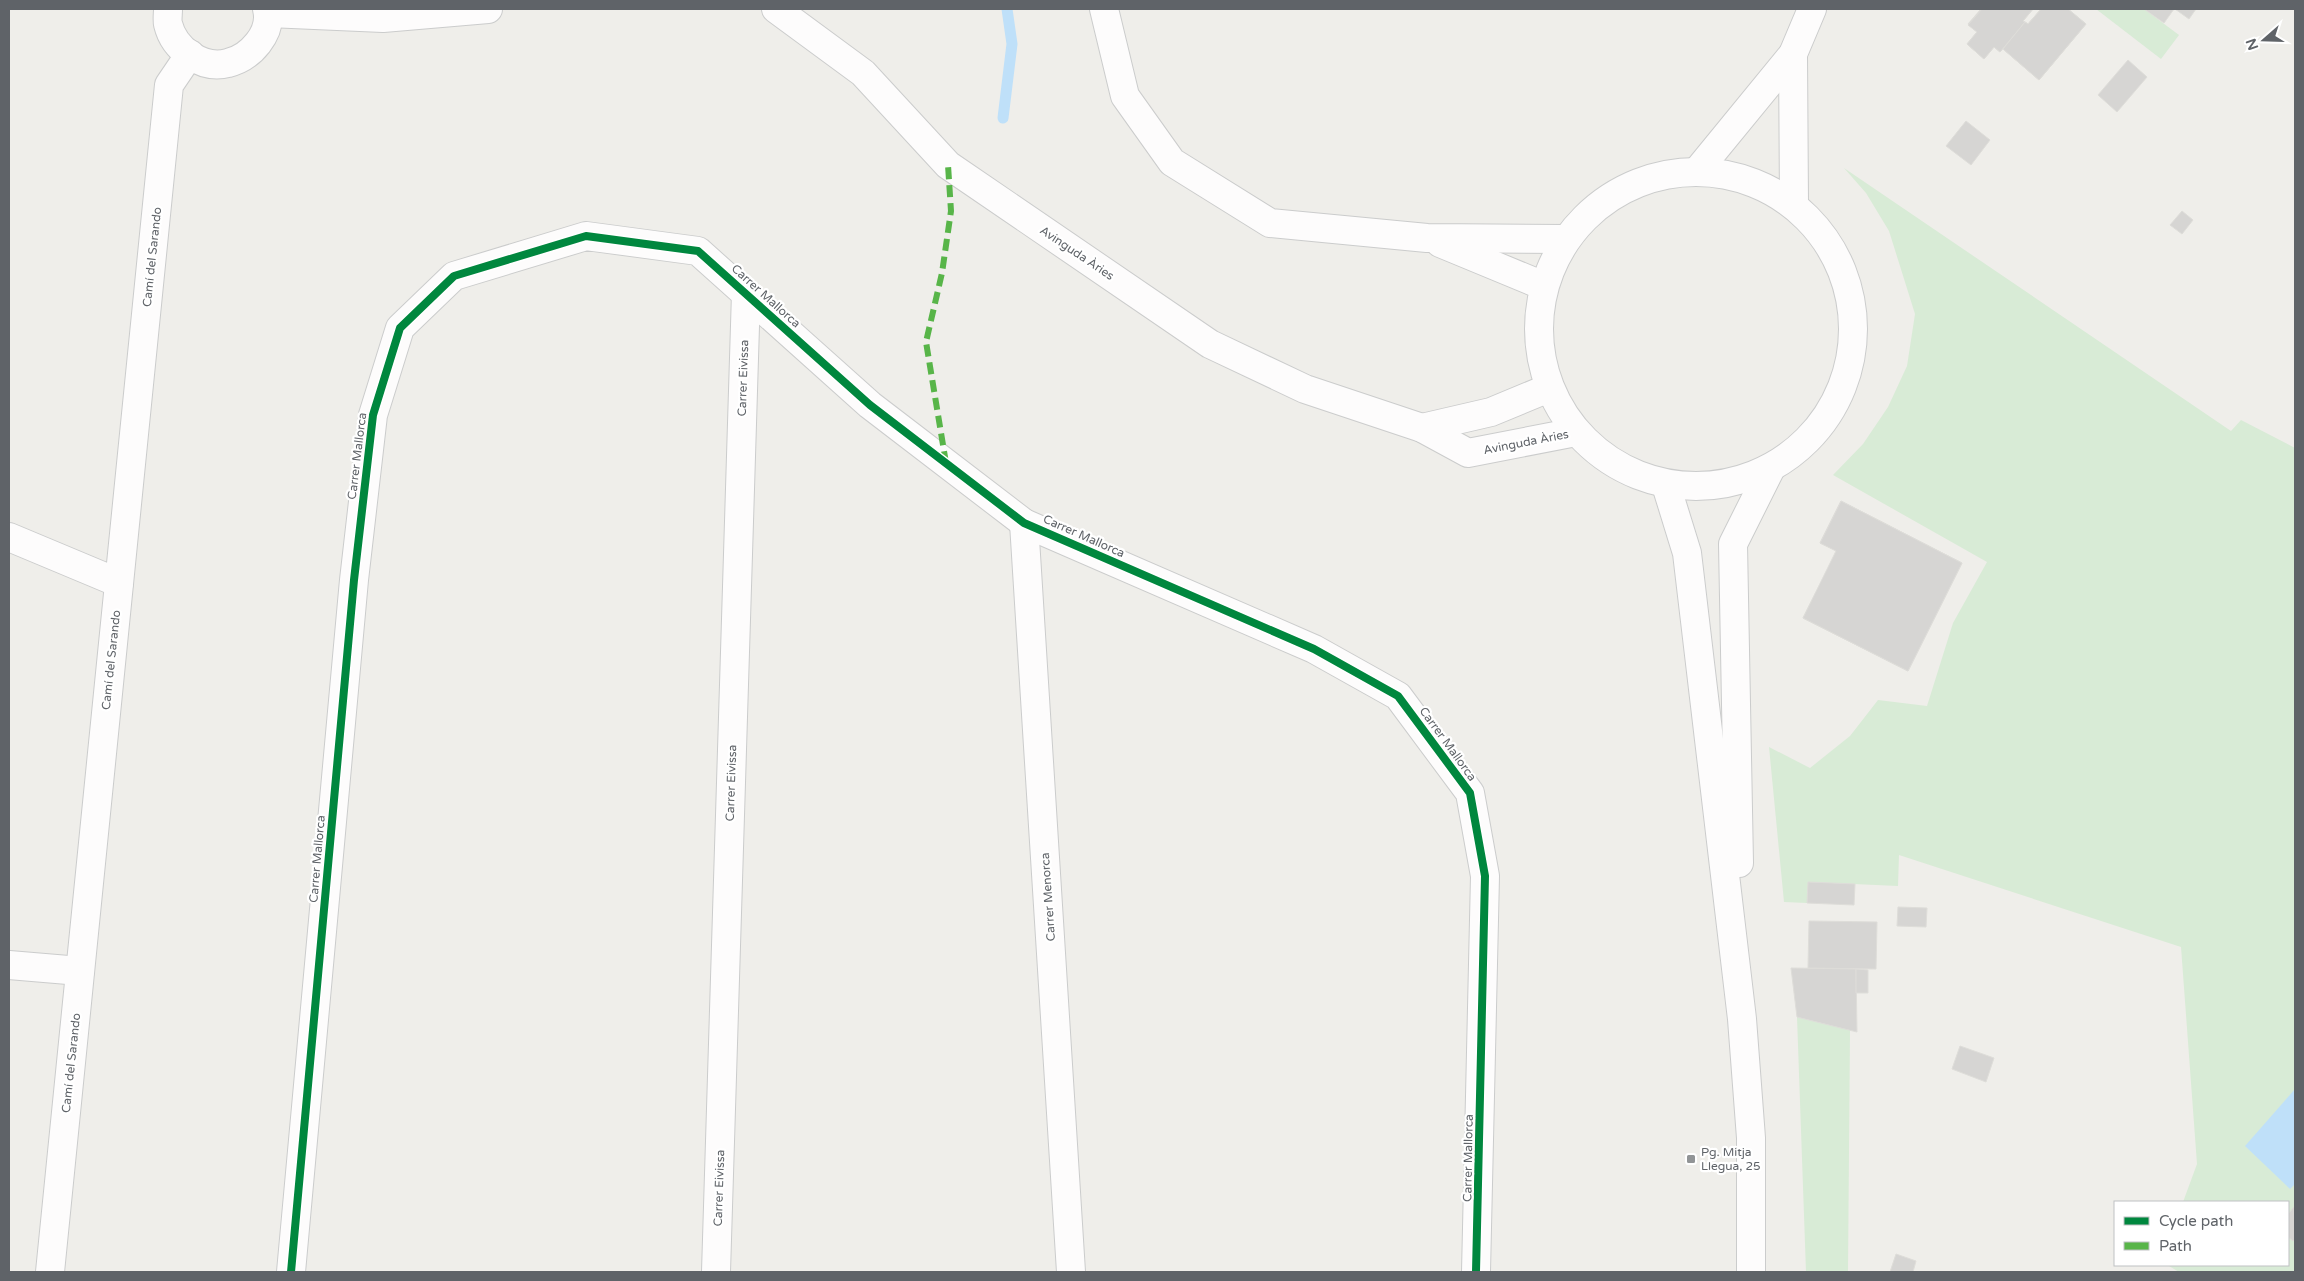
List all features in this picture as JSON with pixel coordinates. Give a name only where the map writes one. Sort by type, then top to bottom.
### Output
[{"type":"street","points":[[168,9],[168,24],[178,45],[198,60],[216,64],[228,63],[250,53],[264,34],[268,11],[383,18],[488,9]]},
{"type":"street","name":"Avinguda Àries","points":[[776,9],[863,72],[948,165],[1210,344],[1305,389],[1422,428],[1468,453],[1576,432]]},
{"type":"street","points":[[1104,9],[1125,96],[1172,162],[1270,223],[1427,238],[1565,239]]},
{"type":"street","points":[[1698,170],[1793,54],[1812,9]]},
{"type":"street","name":"Camí del Sarando","points":[[50,1272],[169,85],[190,54]]},
{"type":"street","points":[[1793,54],[1794,204]]},
{"type":"street","points":[[1698,170],[1748,179],[1794,204],[1829,241],[1850,290],[1854,342],[1841,394],[1836,402],[1811,438],[1770,470],[1722,488],[1666,485],[1617,466],[1576,432],[1549,388],[1538,337],[1544,286],[1565,239],[1601,202],[1647,178],[1698,170]]},
{"type":"street","name":"Carrer Mallorca","points":[[291,1272],[354,580],[373,415],[400,328],[454,276],[586,236],[698,251],[870,405],[1024,523],[1314,649],[1398,696],[1470,793],[1486,876],[1476,1272]]},
{"type":"street","points":[[1427,238],[1544,286]]},
{"type":"street","name":"Carrer Eivissa","points":[[716,1272],[746,293]]},
{"type":"street","points":[[1422,428],[1491,412],[1549,388]]},
{"type":"street","points":[[1742,1020],[1733,544],[1770,470]]},
{"type":"street","points":[[1666,485],[1687,553],[1742,1020],[1751,1138],[1751,1272]]},
{"type":"street","name":"Carrer Menorca","points":[[1024,523],[1071,1272]]},
{"type":"street","points":[[9,537],[119,583]]},
{"type":"street","points":[[9,965],[80,971]]},
{"type":"green space","points":[[2096,9],[2144,9],[2179,35],[2161,59]]},
{"type":"green space","points":[[1844,168],[2231,431],[2241,420],[2295,448],[2295,1272],[2179,1272],[2169,1266],[2289,1266],[2289,1201],[2183,1201],[2197,1164],[2181,947],[1899,855],[1898,886],[1809,882],[1807,903],[1784,902],[1769,747],[1810,768],[1850,736],[1878,700],[1927,706],[1953,623],[1987,562],[1833,475],[1863,444],[1888,407],[1907,366],[1915,314],[1889,231],[1866,193]]},
{"type":"green space","points":[[1797,1017],[1850,1030],[1848,1272],[1806,1272]]},
{"type":"water","points":[[2295,1089],[2295,1184],[2290,1189],[2245,1146]]},
{"type":"building","points":[[1981,9],[2033,9],[2023,21],[2025,22],[2000,52],[1994,47],[1984,59],[1967,44],[1977,32],[1968,24]]},
{"type":"building","points":[[1982,9],[2033,9],[2023,21],[2025,22],[2000,52],[1994,47],[1984,59],[1967,44],[1977,32],[1968,25]]},
{"type":"building","points":[[2041,9],[2068,9],[2086,24],[2039,80],[2003,49],[2025,22],[2028,24]]},
{"type":"building","points":[[2041,9],[2068,9],[2086,24],[2039,80],[2003,49],[2025,22],[2028,24]]},
{"type":"building","points":[[2144,9],[2174,9],[2164,23]]},
{"type":"building","points":[[2175,9],[2196,9],[2189,19]]},
{"type":"building","points":[[2128,60],[2147,77],[2117,112],[2098,95]]},
{"type":"building","points":[[1966,121],[1990,140],[1971,165],[1946,146]]},
{"type":"building","points":[[2182,211],[2193,220],[2182,234],[2170,225]]},
{"type":"building","points":[[1841,501],[1962,563],[1908,671],[1803,618],[1837,551],[1820,543]]},
{"type":"building","points":[[1841,501],[1962,563],[1908,671],[1803,618],[1836,551],[1820,543]]},
{"type":"building","points":[[1808,882],[1855,884],[1854,905],[1807,903]]},
{"type":"building","points":[[1898,907],[1927,908],[1926,927],[1897,926]]},
{"type":"building","points":[[1809,921],[1877,922],[1876,969],[1808,968]]},
{"type":"building","points":[[1791,968],[1856,969],[1857,1032],[1797,1017]]},
{"type":"building","points":[[1856,969],[1868,970],[1868,993],[1856,993]]},
{"type":"building","points":[[1960,1046],[1994,1058],[1986,1082],[1952,1069]]},
{"type":"building","points":[[2294,1207],[2295,1239],[2293,1241],[2289,1238],[2289,1213]]},
{"type":"building","points":[[1896,1254],[1916,1261],[1913,1272],[1890,1272]]},
{"type":"waterway","points":[[1003,118],[1012,44],[1007,9]]},
{"type":"marked path","points":[[946,463],[926,342],[942,273],[951,211],[948,165]]},
{"type":"cycle path","points":[[291,1272],[354,580],[373,415],[400,328],[454,276],[586,236],[698,251],[870,405],[1024,523],[1314,649],[1398,696],[1470,793],[1485,876],[1476,1272]]},
{"type":"place","name":"Pg. Mitja Llegua, 25","points":[[1691,1159]]}]
